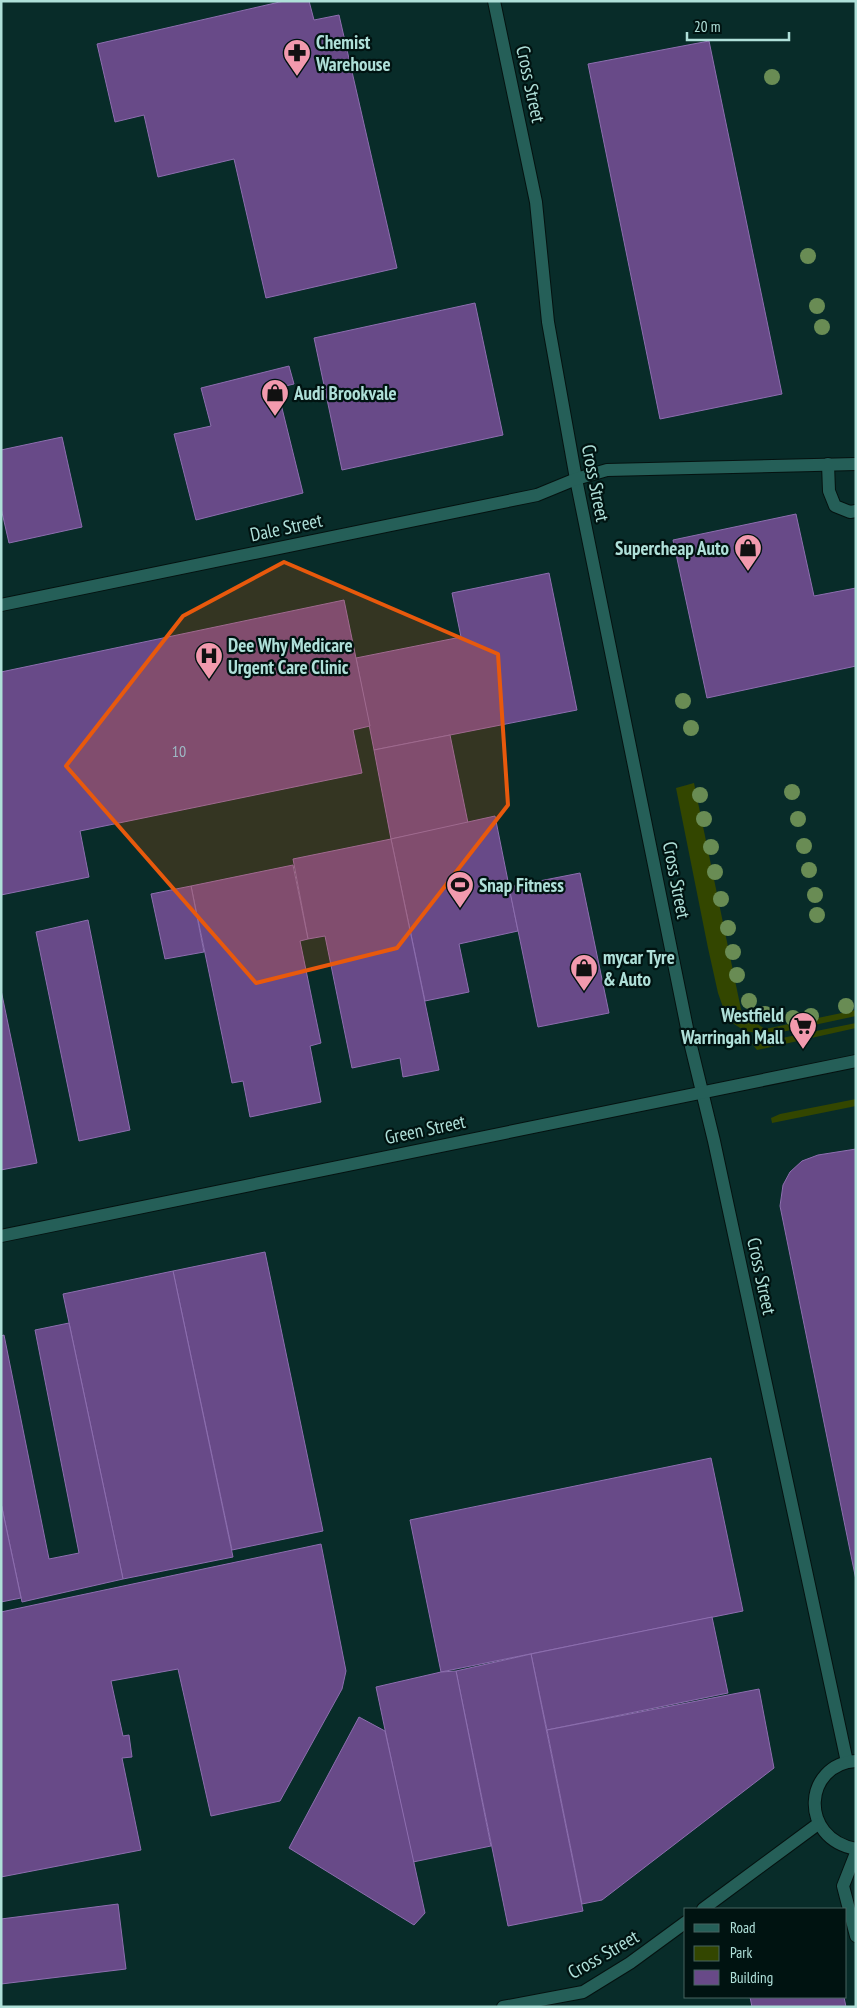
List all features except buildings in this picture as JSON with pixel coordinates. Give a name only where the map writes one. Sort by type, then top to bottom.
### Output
[{"type":"street","name":"Cross Street","points":[[494,1],[536,202],[548,322],[576,479],[689,1038],[703,1091],[852,1761]]},
{"type":"street","points":[[828,464],[829,491],[835,506],[850,512],[856,511]]},
{"type":"street","name":"Dale Street","points":[[1,605],[537,495],[576,479],[607,470],[856,464]]},
{"type":"street","name":"Green Street","points":[[1,1236],[856,1061]]},
{"type":"street","points":[[852,1761],[837,1765],[825,1775],[817,1788],[814,1809],[818,1824],[829,1838],[842,1846],[856,1849]]},
{"type":"street","points":[[704,1908],[818,1824]]},
{"type":"street","points":[[856,1853],[843,1886],[856,1936]]},
{"type":"street","name":"Cross Street","points":[[503,2007],[583,1992],[630,1964],[684,1924]]},
{"type":"highlighted area","points":[[284,562],[498,654],[508,805],[397,948],[256,983],[66,766],[183,616]]},
{"type":"green space","points":[[694,783],[742,1014],[765,1029],[856,1010],[856,1016],[777,1033],[763,1034],[745,1031],[734,1024],[725,1013],[718,993],[708,948],[676,788]]},
{"type":"green space","points":[[856,1023],[856,1028],[757,1050],[752,1044]]},
{"type":"green space","points":[[856,1099],[856,1106],[772,1123],[771,1118],[780,1114]]},
{"type":"place","name":"Chemist Warehouse","points":[[297,77]]},
{"type":"place","name":"Audi Brookvale","points":[[275,417]]},
{"type":"place","name":"Supercheap Auto","points":[[748,572]]},
{"type":"place","name":"Dee Why Medicare Urgent Care Clinic","points":[[209,680]]},
{"type":"place","name":"Snap Fitness","points":[[460,909]]},
{"type":"place","name":"mycar Tyre & Auto","points":[[584,992]]},
{"type":"place","name":"Westfield Warringah Mall","points":[[803,1050]]}]
